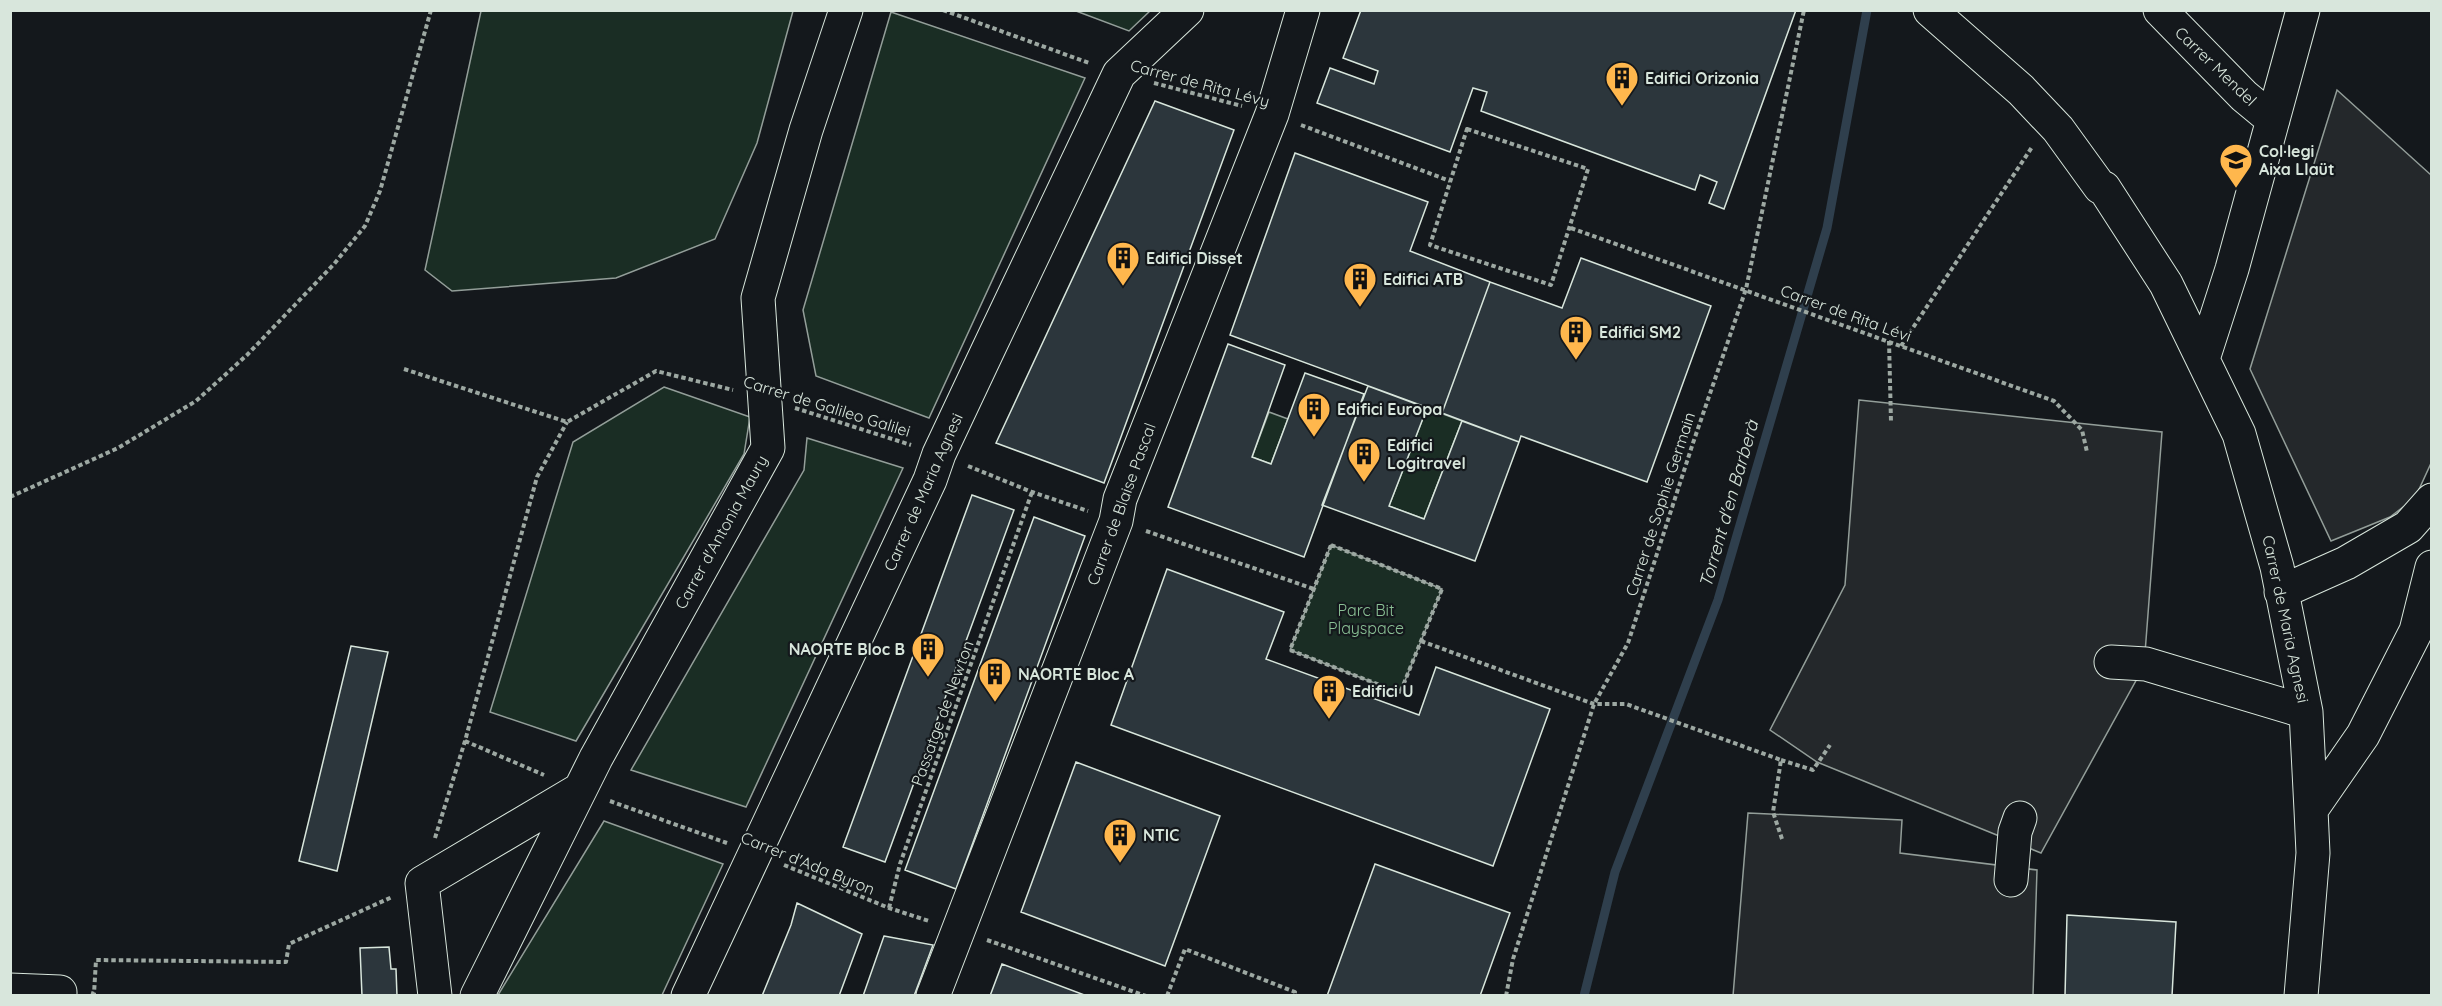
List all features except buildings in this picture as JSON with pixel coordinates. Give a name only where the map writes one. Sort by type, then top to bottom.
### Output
[{"type":"street","name":"Carrer d'Antonia Maury","points":[[477,996],[579,790],[768,448],[758,298],[806,130],[846,10]]},
{"type":"street","name":"Carrer de Maria Agnesi","points":[[688,996],[930,480],[939,454],[1119,74],[1187,10]]},
{"type":"street","name":"Carrer de Blaise Pascal","points":[[933,996],[1116,521],[1120,498],[1272,114],[1304,10]]},
{"type":"street","points":[[1930,10],[2021,90],[2058,129]]},
{"type":"street","name":"Carrer Mendel","points":[[2160,10],[2244,96],[2273,120]]},
{"type":"street","points":[[2203,359],[2232,269],[2303,10]]},
{"type":"street","name":"Carrer de Maria Agnesi","points":[[2058,129],[2100,187],[2104,189],[2166,284],[2239,435],[2277,567],[2306,712],[2313,853],[2301,996]]},
{"type":"street","points":[[2281,592],[2346,563],[2408,527],[2432,500]]},
{"type":"street","points":[[2311,810],[2363,735],[2416,631],[2432,567]]},
{"type":"street","points":[[2111,662],[2146,664],[2306,712]]},
{"type":"street","points":[[435,996],[422,883],[579,790]]},
{"type":"street","points":[[2011,880],[2015,832],[2020,818]]},
{"type":"street","points":[[10,990],[60,994]]},
{"type":"path","points":[[10,497],[118,448],[196,401],[247,355],[334,264],[365,226],[380,191],[431,10]]},
{"type":"path","name":"Carrer de Rita Lévy","points":[[943,10],[1119,74],[1272,114],[1450,181]]},
{"type":"path","name":"Carrer de Sophie Germain","points":[[1506,996],[1513,959],[1594,705],[1628,643],[1746,289],[1804,10]]},
{"type":"path","points":[[1467,129],[1588,169],[1551,285],[1430,245],[1450,181],[1467,129]]},
{"type":"path","points":[[1901,346],[2030,148],[2058,129]]},
{"type":"path","name":"Carrer de Rita Lévi","points":[[1571,228],[2054,401],[2082,430],[2087,452]]},
{"type":"path","points":[[1889,341],[1891,422]]},
{"type":"path","points":[[60,994],[94,994],[96,960],[286,962],[289,944],[422,883],[465,741],[537,477],[567,422],[404,369]]},
{"type":"path","name":"Carrer de Galileo Galilei","points":[[567,422],[656,371],[764,398],[939,454],[1032,492],[1314,589]]},
{"type":"path","name":"Passatge de Newton","points":[[889,908],[900,864],[1022,526],[1032,492]]},
{"type":"path","points":[[1331,545],[1442,590],[1400,693],[1290,650],[1314,589],[1331,545]]},
{"type":"path","points":[[1421,641],[1594,705],[1626,704],[1813,770],[1830,745]]},
{"type":"path","name":"Carrer d'Ada Byron","points":[[465,741],[579,790],[755,853],[889,908],[1146,996]]},
{"type":"path","points":[[1781,760],[1773,812],[1782,839]]},
{"type":"path","points":[[1167,996],[1185,949],[1295,992],[1294,996]]},
{"type":"green space","points":[[1150,10],[1129,31],[1076,11]]},
{"type":"green space","points":[[481,11],[793,11],[757,143],[715,239],[616,278],[452,291],[425,270]]},
{"type":"green space","points":[[891,12],[1085,78],[929,418],[816,376],[803,310]]},
{"type":"green space","points":[[664,387],[750,417],[744,454],[576,741],[490,712],[573,442]]},
{"type":"green space","points":[[1427,408],[1462,421],[1424,519],[1389,506]]},
{"type":"green space","points":[[1269,412],[1288,419],[1271,464],[1252,457]]},
{"type":"green space","points":[[807,438],[903,468],[746,807],[631,770],[804,470]]},
{"type":"green space","name":"Parc Bit Playspace","points":[[1331,545],[1442,589],[1400,693],[1290,650]]},
{"type":"green space","points":[[604,821],[723,864],[662,995],[498,995]]},
{"type":"shaded area","points":[[2337,90],[2431,175],[2432,461],[2415,498],[2390,517],[2331,541],[2250,369]]},
{"type":"shaded area","points":[[1859,400],[2162,432],[2144,666],[2041,853],[1817,762],[1770,730],[1845,585]]},
{"type":"shaded area","points":[[1748,813],[1902,820],[1900,853],[2037,870],[2033,995],[1733,996]]},
{"type":"waterway","name":"Torrent d'en Barberà","points":[[1584,996],[1615,872],[1718,600],[1827,228],[1867,10]]},
{"type":"place","name":"Edifici Orizonia","points":[[1622,107]]},
{"type":"place","name":"Col·legi Aixa Llaüt","points":[[2236,189]]},
{"type":"place","name":"Edifici Disset","points":[[1123,287]]},
{"type":"place","name":"Edifici ATB","points":[[1360,308]]},
{"type":"place","name":"Edifici SM2","points":[[1576,361]]},
{"type":"place","name":"Edifici Europa","points":[[1314,438]]},
{"type":"place","name":"Edifici Logitravel","points":[[1364,483]]},
{"type":"place","name":"NAORTE Bloc B","points":[[928,678]]},
{"type":"place","name":"NAORTE Bloc A","points":[[995,703]]},
{"type":"place","name":"Edifici U","points":[[1329,720]]},
{"type":"place","name":"NTIC","points":[[1120,864]]}]
